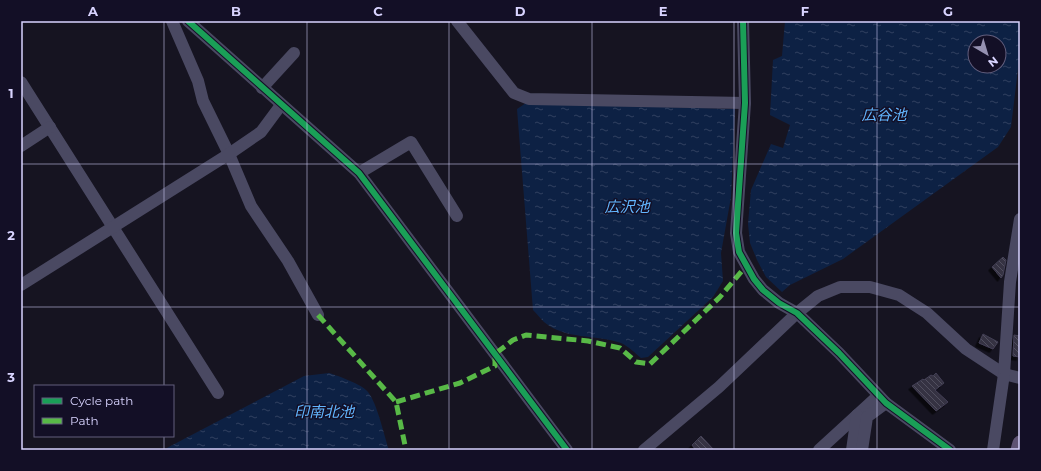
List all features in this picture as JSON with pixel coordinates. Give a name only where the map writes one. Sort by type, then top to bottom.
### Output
[{"type":"main road","points":[[1018,450],[1020,443]]},
{"type":"street","points":[[172,21],[198,81],[203,101],[229,154],[251,206],[288,261],[318,315]]},
{"type":"street","points":[[188,21],[358,173],[567,450]]},
{"type":"street","points":[[458,21],[514,93],[528,99],[744,103]]},
{"type":"street","points":[[743,21],[744,103],[736,233],[739,252],[754,279],[763,290],[780,303],[797,313],[839,353],[882,400],[950,450]]},
{"type":"street","points":[[262,88],[294,54]]},
{"type":"street","points":[[21,82],[218,393]]},
{"type":"street","points":[[21,285],[229,154],[261,132],[281,105]]},
{"type":"street","points":[[21,146],[50,127]]},
{"type":"street","points":[[358,173],[410,142],[457,216]]},
{"type":"street","points":[[993,450],[1004,374],[1010,282],[1020,219]]},
{"type":"street","points":[[644,450],[719,387],[797,313],[818,296],[840,287],[870,287],[899,295],[927,313],[966,349],[1004,374],[1020,378]]},
{"type":"street","points":[[819,450],[857,415],[882,400]]},
{"type":"street","points":[[862,450],[867,417],[882,400]]},
{"type":"street","points":[[852,450],[857,415]]},
{"type":"water","name":"広谷池","points":[[785,21],[1020,21],[1020,52],[1011,127],[998,147],[843,259],[790,285],[782,292],[766,277],[757,260],[750,243],[748,224],[751,190],[771,144],[783,148],[790,125],[770,115],[773,60],[782,56]]},
{"type":"water","name":"広沢池","points":[[526,103],[735,109],[731,197],[721,253],[723,281],[713,297],[648,357],[641,358],[621,343],[611,340],[561,332],[544,322],[533,310],[517,109]]},
{"type":"water","name":"印南北池","points":[[329,373],[355,383],[368,392],[377,411],[389,450],[163,450],[304,376]]},
{"type":"building","points":[[1003,257],[1006,260],[1001,278],[992,267]]},
{"type":"building","points":[[983,334],[998,342],[993,349],[979,343]]},
{"type":"building","points":[[1014,335],[1020,336],[1020,357],[1013,356]]},
{"type":"building","points":[[936,373],[944,383],[935,390],[948,402],[936,411],[912,386],[931,375],[933,376]]},
{"type":"building","points":[[701,436],[714,450],[696,450],[692,445]]},
{"type":"marked path","points":[[396,402],[460,383],[495,366],[495,354],[513,340],[526,335],[588,341],[620,348],[636,362],[650,364],[720,297],[746,266]]},
{"type":"marked path","points":[[318,315],[396,402],[406,450]]},
{"type":"cycle path","points":[[188,21],[359,173],[567,450]]},
{"type":"cycle path","points":[[743,21],[745,103],[736,233],[739,252],[754,279],[763,290],[779,303],[797,313],[839,353],[886,403],[950,450]]}]
